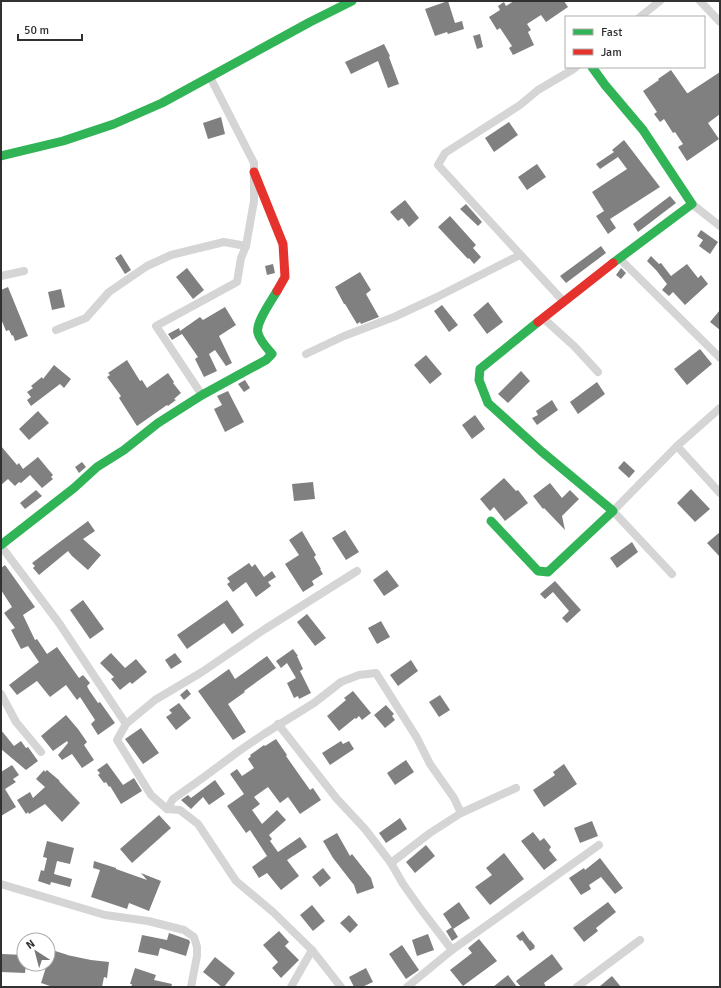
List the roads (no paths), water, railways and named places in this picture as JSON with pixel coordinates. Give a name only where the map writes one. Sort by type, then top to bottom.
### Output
[{"type":"street","points":[[1,156],[63,141],[114,124],[162,104],[310,22],[352,1]]},
{"type":"street","points":[[641,16],[660,1]]},
{"type":"street","points":[[700,1],[720,22]]},
{"type":"street","points":[[564,302],[438,165],[445,153],[520,105],[538,90],[575,68]]},
{"type":"street","points":[[593,68],[643,130],[692,204],[720,225]]},
{"type":"street","points":[[202,395],[156,326],[237,282],[241,258],[246,246],[254,201],[254,163],[210,77]]},
{"type":"street","points":[[126,724],[59,623],[1,546],[74,488],[96,467],[124,450],[158,423],[202,395],[266,360],[272,354],[258,335],[257,330],[260,320],[285,277],[283,244],[254,172]]},
{"type":"street","points":[[672,574],[613,511],[541,451],[488,403],[479,380],[480,369],[619,258],[692,204]]},
{"type":"street","points":[[56,330],[86,318],[109,292],[147,266],[171,255],[224,242],[246,246]]},
{"type":"street","points":[[306,354],[344,336],[394,317],[520,255]]},
{"type":"street","points":[[619,258],[720,358]]},
{"type":"street","points":[[1,276],[24,271]]},
{"type":"street","points":[[543,318],[574,346],[598,372]]},
{"type":"street","points":[[491,521],[538,571],[548,572],[613,511],[677,446],[720,408]]},
{"type":"street","points":[[677,446],[720,493]]},
{"type":"street","points":[[341,987],[312,950],[273,912],[236,881],[198,824],[180,810],[167,809],[151,795],[117,740],[126,724],[155,700],[202,672],[264,628],[357,571]]},
{"type":"street","points":[[167,809],[173,799],[278,724],[314,703],[341,682],[359,675],[376,673],[417,738],[430,764],[454,798],[461,813]]},
{"type":"street","points":[[1,694],[16,722],[41,752]]},
{"type":"street","points":[[278,724],[336,799],[365,829],[391,863],[403,884],[420,908],[452,950]]},
{"type":"street","points":[[391,863],[430,833],[461,813],[516,788]]},
{"type":"street","points":[[407,987],[452,950],[599,845]]},
{"type":"street","points":[[1,884],[106,915],[184,930],[194,937],[197,947],[197,956],[190,987]]},
{"type":"street","points":[[577,987],[640,940]]},
{"type":"street","points":[[291,987],[312,950]]}]
